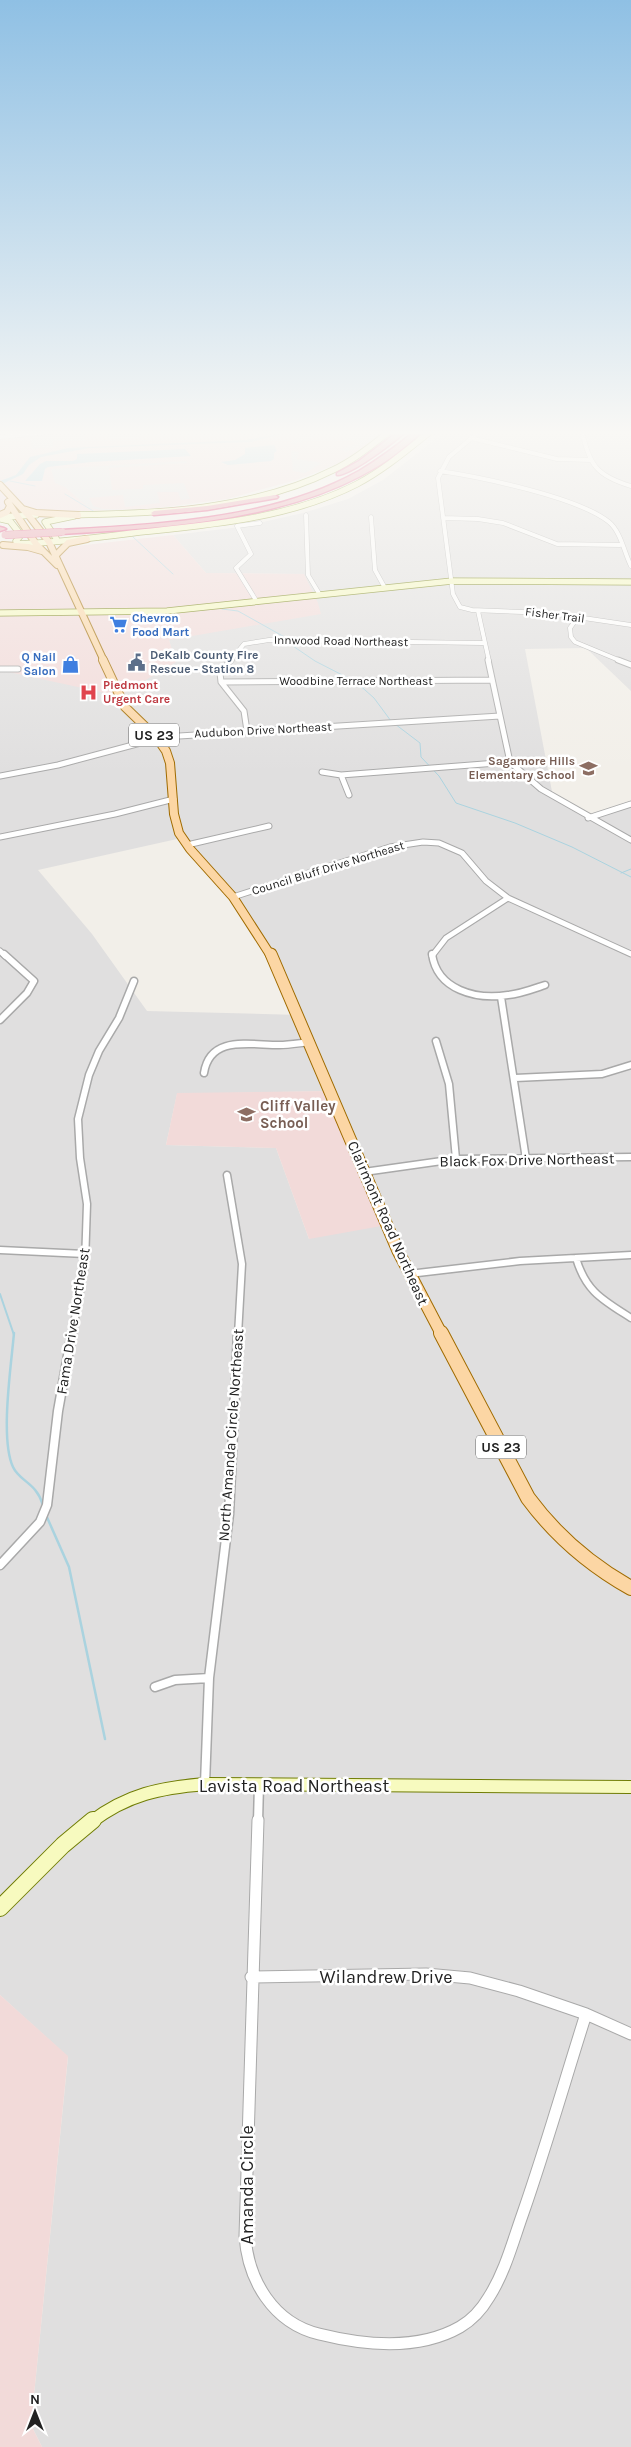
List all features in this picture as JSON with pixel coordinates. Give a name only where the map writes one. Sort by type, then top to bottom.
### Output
[{"type":"main road","points":[[12,545],[42,551]]},
{"type":"main road","name":"Clairmont Road Northeast","points":[[37,545],[57,565]]},
{"type":"main road","name":"Clairmont Road Northeast","points":[[50,545],[57,565],[83,613],[125,708],[157,738],[168,755],[176,822],[187,845],[233,897],[270,951],[409,1274],[536,1510],[555,1532],[585,1559],[631,1588]]},
{"type":"main road","points":[[55,556],[59,547],[62,545]]},
{"type":"main road","points":[[0,613],[160,612],[452,581],[631,583]]},
{"type":"main road","name":"Lavista Road Northeast","points":[[0,1908],[88,1823],[108,1810],[138,1795],[167,1788],[205,1784],[631,1787]]},
{"type":"street","points":[[246,545],[250,554],[236,568],[257,602]]},
{"type":"street","points":[[308,545],[308,575],[320,595]]},
{"type":"street","points":[[373,545],[375,570],[385,588]]},
{"type":"street","points":[[447,545],[457,604],[466,609],[478,611],[504,744],[510,762],[542,789],[588,818],[631,840]]},
{"type":"street","points":[[620,545],[631,566]]},
{"type":"street","name":"Fisher Trail","points":[[478,611],[542,612],[631,625]]},
{"type":"street","points":[[578,617],[570,628],[571,637],[575,642],[631,665]]},
{"type":"street","name":"Innwood Road Northeast","points":[[221,682],[220,673],[240,648],[244,644],[260,640],[483,643]]},
{"type":"street","points":[[0,669],[18,669]]},
{"type":"street","name":"Woodbine Terrace Northeast","points":[[221,682],[491,680]]},
{"type":"street","points":[[221,682],[244,711],[247,731]]},
{"type":"street","name":"Audubon Drive Northeast","points":[[0,776],[58,765],[157,738],[500,716]]},
{"type":"street","points":[[322,772],[341,775],[510,762]]},
{"type":"street","points":[[341,775],[349,795]]},
{"type":"street","points":[[0,837],[44,826],[114,814],[174,799]]},
{"type":"street","points":[[588,818],[631,804]]},
{"type":"street","points":[[187,845],[269,826]]},
{"type":"street","name":"Council Bluff Drive Northeast","points":[[233,897],[390,847],[423,842],[452,847],[462,853],[486,881],[508,898],[631,954]]},
{"type":"street","points":[[508,898],[446,938],[432,954],[435,972],[450,986],[470,994],[501,996],[545,985]]},
{"type":"street","points":[[0,951],[34,981],[27,993],[0,1020]]},
{"type":"street","name":"Fama Drive Northeast","points":[[0,1565],[40,1522],[47,1504],[58,1411],[77,1316],[85,1254],[87,1204],[80,1158],[78,1119],[96,1059],[119,1018],[134,981]]},
{"type":"street","points":[[501,996],[526,1159]]},
{"type":"street","points":[[436,1041],[442,1054],[452,1100],[456,1159]]},
{"type":"street","points":[[204,1073],[203,1062],[207,1056],[222,1047],[237,1044],[280,1045],[310,1042]]},
{"type":"street","points":[[515,1078],[602,1074],[631,1065]]},
{"type":"street","name":"Black Fox Drive Northeast","points":[[364,1172],[456,1159],[631,1157]]},
{"type":"street","name":"North Amanda Circle Northeast","points":[[205,1784],[209,1678],[229,1514],[242,1264],[227,1175]]},
{"type":"street","points":[[0,1250],[85,1254]]},
{"type":"street","points":[[409,1274],[520,1261],[631,1255]]},
{"type":"street","points":[[576,1258],[580,1276],[588,1289],[631,1318]]},
{"type":"street","points":[[156,1687],[175,1680],[209,1678]]},
{"type":"street","name":"Amanda Circle","points":[[259,1784],[244,2203],[245,2240],[251,2276],[266,2300],[298,2329],[333,2338],[382,2343],[429,2339],[454,2330],[476,2314],[496,2285],[530,2194],[586,2014]]},
{"type":"street","name":"Wilandrew Drive","points":[[251,1977],[426,1974],[470,1978],[518,1991],[586,2014],[631,2034]]},
{"type":"shaded area","points":[[83,545],[182,545],[206,573],[304,574],[318,603],[321,614],[169,640],[176,662],[119,696],[0,670],[0,549],[50,549]]},
{"type":"shaded area","points":[[182,545],[631,545],[631,691],[586,648],[525,649],[553,797],[590,819],[631,803],[631,2447],[42,2447],[31,2425],[68,2057],[0,1995],[0,670],[175,662],[169,640],[304,574],[206,573]],"holes":[[[186,837],[265,947],[294,993],[300,1015],[147,1011],[92,934],[38,870]],[[332,1091],[309,1239],[276,1148],[166,1145],[177,1094]]]},
{"type":"shaded area","points":[[332,1091],[387,1225],[309,1239],[276,1148],[166,1145],[177,1093]]},
{"type":"shaded area","points":[[0,1995],[68,2056],[31,2425],[42,2447],[0,2447]]},
{"type":"waterway","points":[[142,545],[173,574]]},
{"type":"waterway","points":[[222,609],[238,611],[288,639]]},
{"type":"waterway","points":[[290,644],[315,661],[350,679]]},
{"type":"waterway","points":[[356,682],[374,698],[391,721]]},
{"type":"waterway","points":[[395,724],[420,743],[421,757],[439,776],[456,803],[515,823],[572,847],[622,873]]},
{"type":"waterway","points":[[622,873],[631,869]]},
{"type":"waterway","points":[[622,873],[631,877]]},
{"type":"waterway","points":[[0,1294],[14,1335]]},
{"type":"waterway","points":[[14,1335],[7,1421],[9,1455],[16,1472],[36,1491],[43,1505]]},
{"type":"waterway","points":[[46,1515],[69,1567],[105,1739]]},
{"type":"place","name":"Chevron Food Mart","points":[[118,625]]},
{"type":"place","name":"DeKalb County Fire Rescue - Station 8","points":[[136,662]]},
{"type":"place","name":"Q Nail Salon","points":[[70,664]]},
{"type":"place","name":"Piedmont Urgent Care","points":[[89,692]]},
{"type":"place","name":"Sagamore Hills Elementary School","points":[[589,768]]},
{"type":"place","name":"Cliff Valley School","points":[[246,1115]]}]
